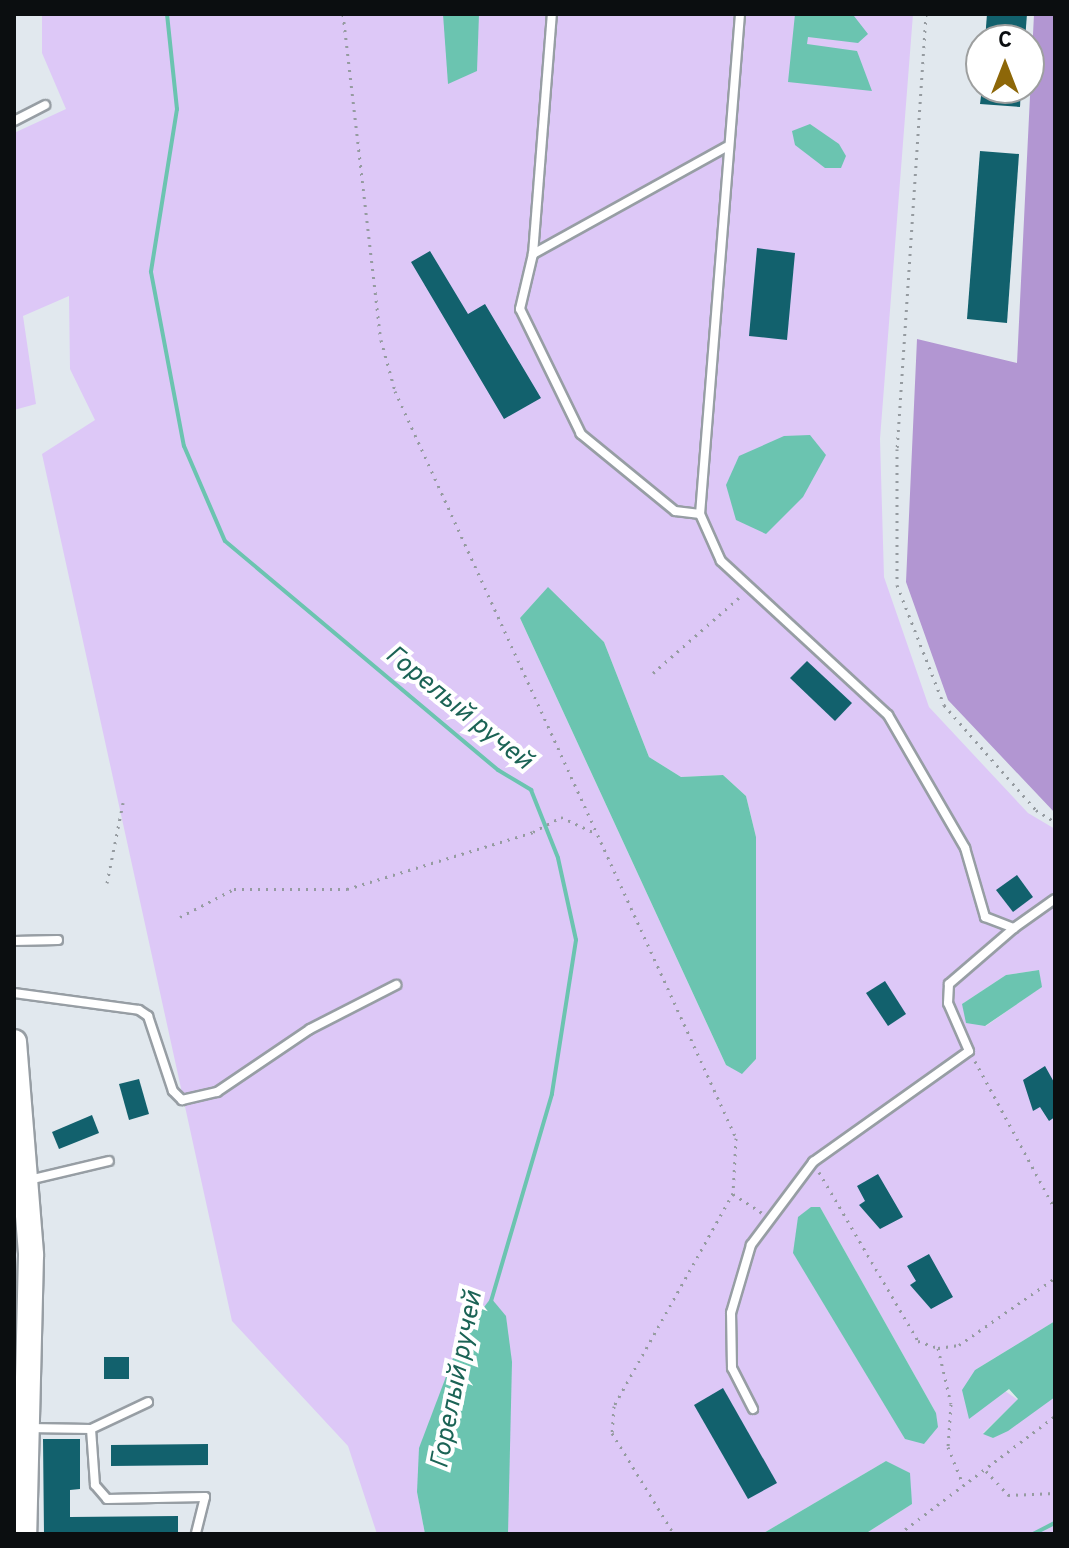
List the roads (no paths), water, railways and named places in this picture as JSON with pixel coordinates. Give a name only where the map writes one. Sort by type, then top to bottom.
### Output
[{"type":"street","points":[[15,1052],[28,1180],[24,1534]]},
{"type":"lane","points":[[552,14],[533,254],[520,309],[581,434],[675,511],[700,514]]},
{"type":"lane","points":[[740,14],[726,147],[700,514],[721,561],[888,715],[965,848],[985,917],[1014,928]]},
{"type":"lane","points":[[14,121],[45,105]]},
{"type":"lane","points":[[533,254],[726,147]]},
{"type":"lane","points":[[753,1409],[732,1368],[731,1313],[751,1245],[767,1216],[813,1162],[969,1051],[948,1003],[949,984],[1014,928],[1055,899]]},
{"type":"lane","points":[[14,941],[58,940]]},
{"type":"lane","points":[[14,993],[139,1010],[148,1016],[173,1091],[182,1100],[217,1092],[310,1029],[396,985]]},
{"type":"lane","points":[[28,1180],[109,1161]]},
{"type":"lane","points":[[27,1428],[91,1429],[148,1402]]},
{"type":"lane","points":[[91,1429],[95,1485],[107,1499],[205,1497],[196,1534]]},
{"type":"water","points":[[443,14],[479,14],[477,71],[448,84]]},
{"type":"water","points":[[795,14],[854,16],[868,34],[858,43],[808,37],[807,44],[857,51],[872,91],[788,82]]},
{"type":"water","points":[[810,124],[839,144],[846,156],[841,168],[825,168],[795,145],[792,131]]},
{"type":"water","points":[[810,435],[826,455],[803,497],[766,534],[736,520],[726,485],[739,456],[784,436]]},
{"type":"water","points":[[548,587],[604,642],[649,757],[681,777],[723,775],[746,796],[756,837],[756,1059],[742,1074],[726,1065],[520,618]]},
{"type":"water","points":[[1039,970],[1042,987],[985,1026],[966,1023],[962,1004],[1006,975]]},
{"type":"water","points":[[811,1207],[820,1207],[936,1413],[938,1427],[924,1444],[905,1439],[793,1253],[798,1217]]},
{"type":"water","points":[[491,1298],[506,1316],[512,1362],[508,1534],[425,1534],[417,1492],[419,1448],[461,1337]]},
{"type":"water","points":[[1055,1321],[1055,1397],[1008,1431],[993,1438],[983,1434],[1018,1399],[1009,1389],[969,1419],[962,1390],[975,1370]]},
{"type":"water","points":[[886,1461],[910,1473],[912,1504],[865,1534],[762,1534]]},
{"type":"waterway","name":"Горелый ручей","points":[[167,14],[177,109],[151,272],[184,446],[225,541],[498,770],[531,790],[558,858],[576,940],[552,1094],[491,1301]]},
{"type":"waterway","points":[[1033,1534],[1055,1523]]}]
